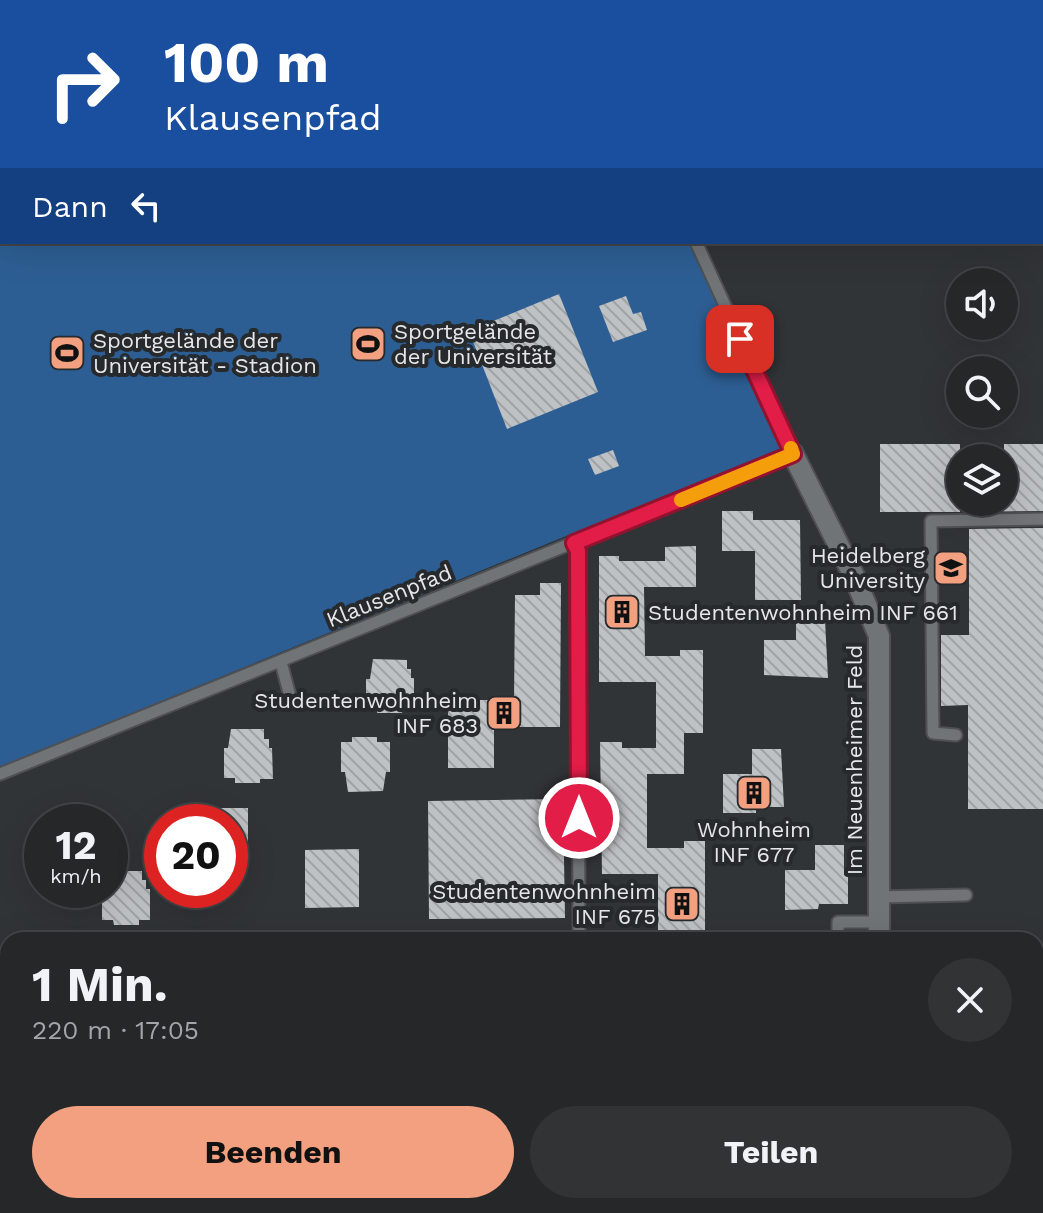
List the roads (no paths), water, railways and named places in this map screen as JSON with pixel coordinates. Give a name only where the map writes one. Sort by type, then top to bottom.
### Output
[{"type":"street","name":"Im Neuenheimer Feld","points":[[793,454],[854,576],[879,636],[879,931]]},
{"type":"lane","points":[[698,247],[793,454]]},
{"type":"lane","name":"Klausenpfad","points":[[0,774],[793,454]]},
{"type":"lane","points":[[956,735],[933,733],[931,521],[1043,519]]},
{"type":"lane","points":[[574,543],[578,551],[579,932]]},
{"type":"lane","points":[[711,614],[791,613]]},
{"type":"lane","points":[[281,662],[291,700]]},
{"type":"lane","points":[[879,897],[966,895]]},
{"type":"lane","points":[[838,932],[838,922],[879,931]]},
{"type":"place","name":"Sportgelände der Universität","points":[[368,344]]},
{"type":"place","name":"Sportgelände der Universität - Stadion","points":[[67,353]]},
{"type":"place","name":"Heidelberg University","points":[[951,568]]},
{"type":"place","name":"Studentenwohnheim INF 661","points":[[622,612]]},
{"type":"place","name":"Studentenwohnheim INF 683","points":[[504,713]]},
{"type":"place","name":"Wohnheim INF 677","points":[[754,793]]},
{"type":"place","name":"Studentenwohnheim INF 675","points":[[682,904]]}]
